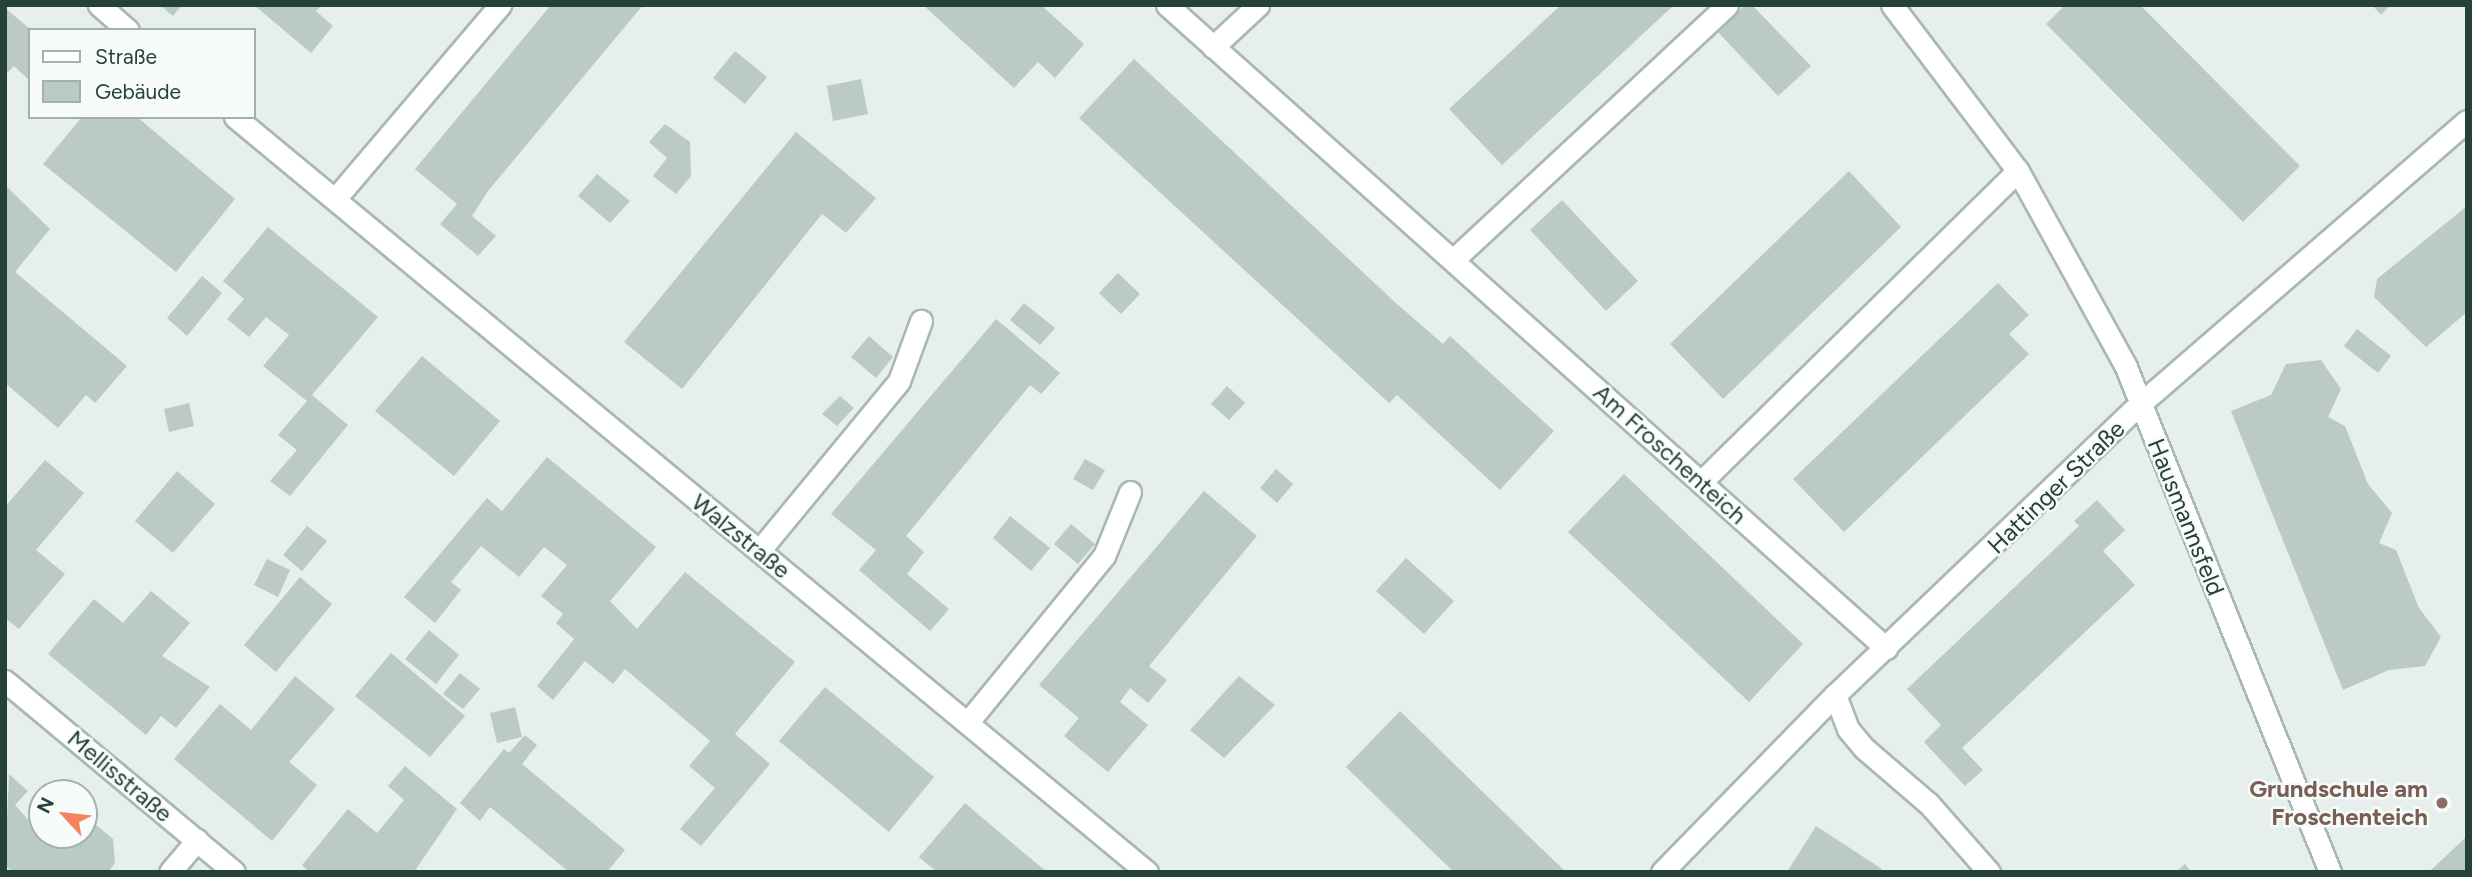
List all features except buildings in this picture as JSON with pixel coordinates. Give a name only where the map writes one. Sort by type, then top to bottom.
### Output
[{"type":"street","points":[[99,5],[126,28]]},
{"type":"street","points":[[335,199],[500,5]]},
{"type":"street","name":"Am Froschenteich","points":[[1167,5],[1886,648]]},
{"type":"street","points":[[1213,47],[1258,5]]},
{"type":"street","points":[[1453,260],[1727,5]]},
{"type":"street","name":"Hausmannsfeld","points":[[1892,5],[2018,171],[2075,268],[2140,404],[2330,872]]},
{"type":"street","name":"Walzstraße","points":[[237,119],[1147,872]]},
{"type":"street","name":"Hattinger Straße","points":[[1662,872],[1835,695],[2140,404],[2467,121]]},
{"type":"street","points":[[1701,482],[2018,171]]},
{"type":"street","points":[[759,551],[899,381],[921,321]]},
{"type":"street","points":[[968,722],[1104,556],[1130,492]]},
{"type":"street","name":"Mellisstraße","points":[[5,681],[234,872]]},
{"type":"street","points":[[1835,695],[1848,729],[1865,749],[1929,804],[1989,872]]},
{"type":"street","points":[[170,872],[197,840]]},
{"type":"place","name":"Grundschule am Froschenteich","points":[[2442,803]]}]
